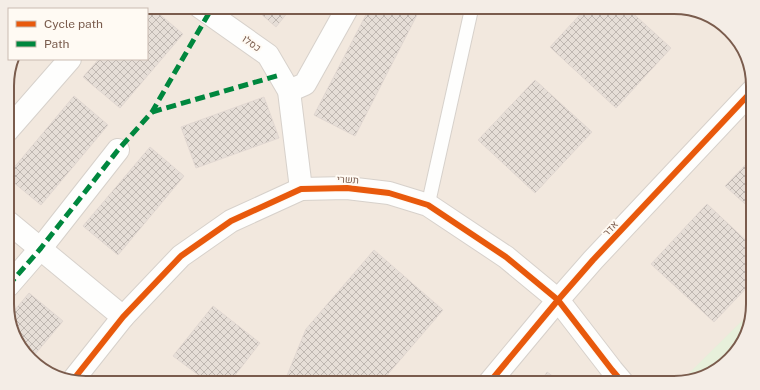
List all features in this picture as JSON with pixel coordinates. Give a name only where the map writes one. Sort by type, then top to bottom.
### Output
[{"type":"street","name":"כסלו","points":[[210,14],[268,55],[290,91],[300,189]]},
{"type":"street","points":[[290,91],[305,84],[344,14]]},
{"type":"street","points":[[14,123],[69,60]]},
{"type":"street","name":"אדר","points":[[495,376],[593,260],[746,97]]},
{"type":"street","points":[[14,279],[41,248],[118,150]]},
{"type":"street","name":"תשרי","points":[[77,375],[122,317],[181,256],[231,221],[300,189],[347,188],[389,193],[428,205],[506,257],[558,300],[618,376]]},
{"type":"street","points":[[14,227],[122,317]]},
{"type":"lane","points":[[428,205],[470,14]]},
{"type":"shaded area","points":[[148,14],[674,14],[688,15],[706,21],[725,35],[736,50],[744,68],[746,86],[746,304],[745,318],[739,336],[728,351],[714,364],[706,369],[688,375],[678,376],[82,376],[72,375],[54,369],[42,361],[29,348],[16,322],[14,304],[15,72],[20,60],[148,60]]},
{"type":"green space","points":[[745,318],[739,336],[721,358],[706,369],[687,375]]},
{"type":"building","points":[[148,14],[159,14],[183,34],[120,108],[83,77],[98,60],[148,60]]},
{"type":"building","points":[[261,14],[286,14],[276,27]]},
{"type":"building","points":[[366,14],[417,14],[355,136],[314,115]]},
{"type":"building","points":[[581,14],[634,14],[671,48],[616,108],[550,47]]},
{"type":"building","points":[[535,80],[592,132],[535,193],[478,140]]},
{"type":"building","points":[[74,96],[108,125],[41,205],[14,183],[14,168]]},
{"type":"building","points":[[264,97],[279,138],[196,168],[181,127]]},
{"type":"building","points":[[150,147],[184,176],[118,255],[83,226]]},
{"type":"building","points":[[746,164],[746,205],[725,186]]},
{"type":"building","points":[[707,204],[746,240],[746,288],[714,322],[651,264]]},
{"type":"building","points":[[374,250],[443,310],[387,376],[287,376],[306,329]]},
{"type":"building","points":[[29,293],[63,321],[35,355],[24,340],[16,322],[15,310]]},
{"type":"building","points":[[213,306],[260,343],[234,376],[200,376],[173,356]]},
{"type":"building","points":[[547,372],[552,376],[544,376]]},
{"type":"marked path","points":[[14,279],[41,248],[118,150],[152,112],[208,14]]},
{"type":"marked path","points":[[152,112],[280,75]]},
{"type":"cycle path","points":[[495,376],[593,260],[746,97]]},
{"type":"cycle path","points":[[77,375],[123,317],[181,256],[231,221],[301,189],[347,188],[389,193],[428,205],[506,257],[558,300],[617,376]]}]
